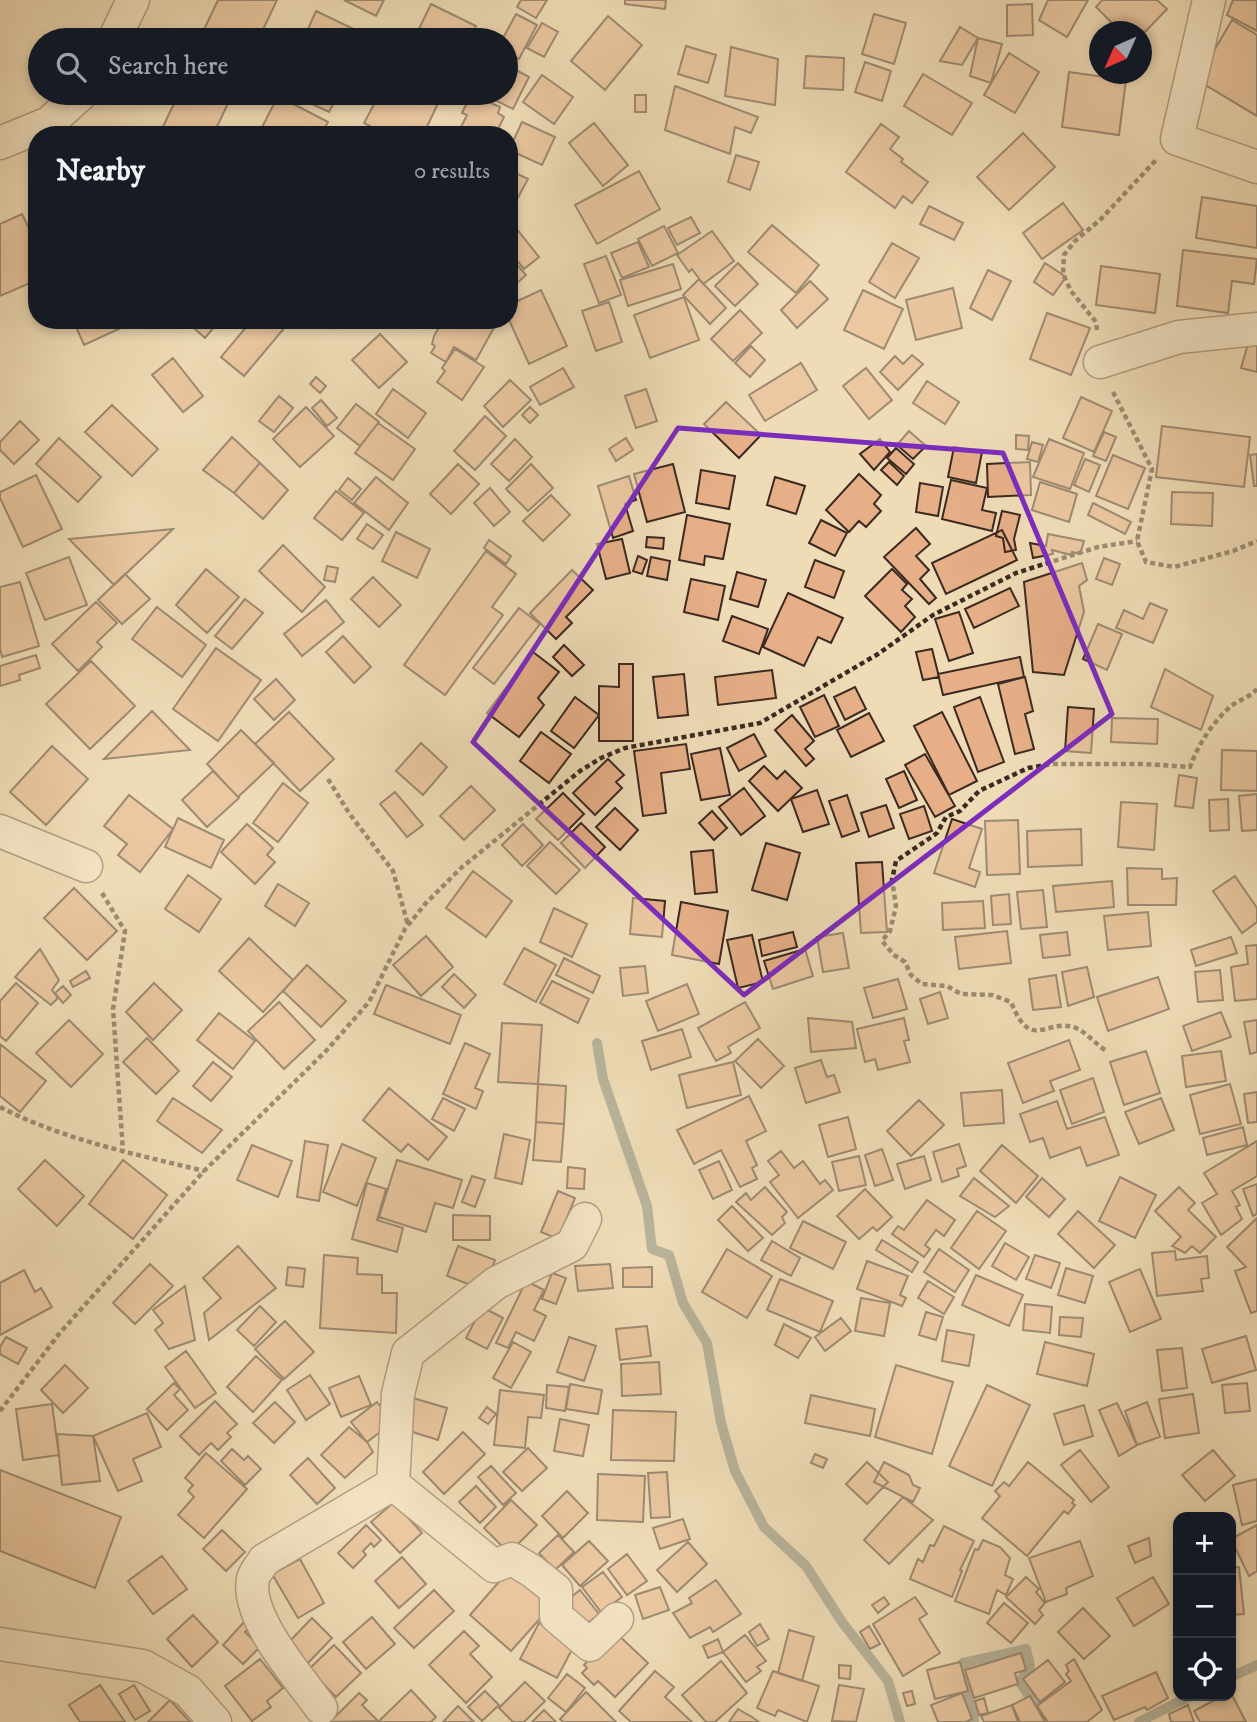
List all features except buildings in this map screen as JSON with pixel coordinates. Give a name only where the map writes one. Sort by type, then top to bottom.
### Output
[{"type":"street","points":[[120,28],[133,0]]},
{"type":"street","points":[[1209,0],[1177,139],[1257,167]]},
{"type":"street","points":[[40,126],[49,122],[68,105]]},
{"type":"street","points":[[0,143],[28,131]]},
{"type":"street","points":[[1100,362],[1179,337],[1257,329]]},
{"type":"street","points":[[0,831],[86,866]]},
{"type":"street","points":[[393,1484],[398,1394],[408,1353],[496,1283],[572,1245],[585,1219]]},
{"type":"street","points":[[393,1484],[494,1566],[512,1559],[556,1590],[556,1616],[590,1645],[617,1619]]},
{"type":"street","points":[[321,1708],[263,1628],[255,1605],[253,1578],[264,1560],[393,1484]]},
{"type":"street","points":[[0,1644],[143,1666],[188,1691],[215,1722]]},
{"type":"path","points":[[0,1411],[59,1334],[204,1171],[326,1051],[369,1002],[408,926],[425,903],[461,868],[580,771],[625,748],[760,723],[878,654],[933,615],[1016,573],[1098,547],[1137,541]]},
{"type":"path","points":[[1146,562],[1174,567],[1233,551],[1257,541]]},
{"type":"path","points":[[1105,1050],[1083,1031],[1070,1026],[1042,1031],[1031,1030],[1018,1019],[1011,1002],[1004,999],[992,995],[961,993],[947,986],[922,984],[911,975],[905,962],[894,956],[882,941],[890,931],[896,906],[892,880],[896,861],[937,833],[946,817],[960,811],[979,791],[1028,768],[1052,764],[1191,767],[1205,736],[1231,706],[1247,699],[1257,689]]},
{"type":"path","points":[[328,779],[349,813],[393,871],[408,926]]},
{"type":"path","points":[[86,866],[125,931],[113,1009],[123,1151]]},
{"type":"path","points":[[0,1107],[26,1121],[99,1145],[204,1171]]},
{"type":"highlighted area","points":[[678,428],[1003,453],[1112,714],[744,995],[473,742]]},
{"type":"waterway","points":[[597,1043],[603,1079],[647,1206],[652,1249],[669,1255],[683,1303],[707,1343],[721,1423],[735,1471],[764,1527],[806,1566],[842,1622],[888,1681],[900,1722]]},
{"type":"waterway","points":[[972,1722],[974,1721],[963,1663],[1026,1649],[1030,1666],[1020,1682],[1046,1722]]},
{"type":"waterway","points":[[1236,1675],[1257,1665]]},
{"type":"waterway","points":[[1139,1722],[1180,1701]]}]
